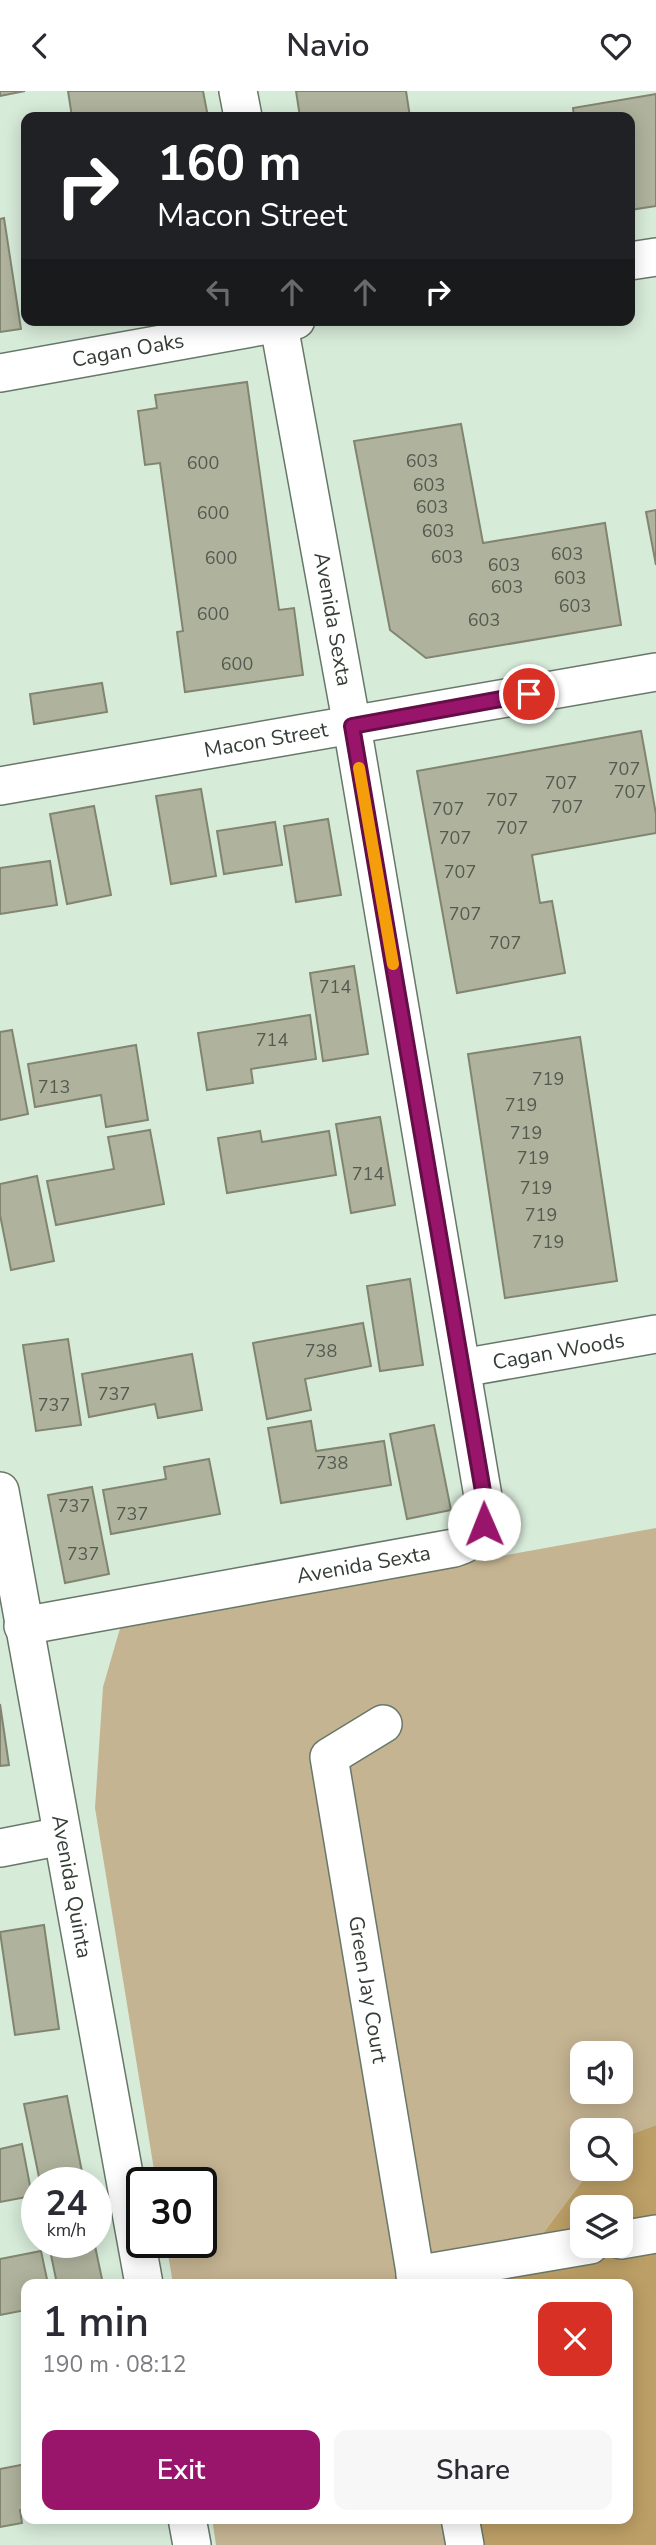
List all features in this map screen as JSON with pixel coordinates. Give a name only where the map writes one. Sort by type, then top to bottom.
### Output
[{"type":"street","points":[[238,91],[242,112]]},
{"type":"street","points":[[635,260],[656,257]]},
{"type":"street","name":"Cagan Oaks","points":[[0,373],[257,326]]},
{"type":"street","name":"Avenida Sexta","points":[[23,1626],[454,1548],[473,1540],[484,1524],[486,1514],[462,1368],[285,326]]},
{"type":"street","name":"Macon Street","points":[[0,786],[656,671]]},
{"type":"street","name":"Cagan Woods","points":[[462,1368],[656,1334]]},
{"type":"street","name":"Avenida Quinta","points":[[0,1491],[143,2279]]},
{"type":"street","name":"Green Jay Court","points":[[383,1724],[328,1757],[416,2279]]},
{"type":"street","points":[[0,1848],[62,1836]]},
{"type":"street","points":[[633,2238],[656,2234]]},
{"type":"street","points":[[416,2279],[570,2249]]},
{"type":"street","points":[[188,2524],[192,2545]]},
{"type":"street","points":[[461,2524],[465,2545]]},
{"type":"shaded area","points":[[656,1528],[656,2125],[633,2134],[633,2118],[570,2118],[570,2181],[582,2181],[509,2279],[172,2279],[169,2258],[217,2258],[217,2167],[154,2167],[95,1808],[103,1687],[121,1625]]},
{"type":"shaded area","points":[[656,2125],[656,2545],[451,2545],[453,2524],[633,2524],[633,2279],[509,2279],[570,2197],[570,2258],[633,2258],[633,2195],[572,2195],[582,2181],[633,2181],[633,2134]]},
{"type":"shaded area","points":[[213,2524],[453,2524],[451,2545],[216,2545]]},
{"type":"building","points":[[0,91],[25,91],[0,96]]},
{"type":"building","points":[[68,91],[203,91],[207,112],[71,112]]},
{"type":"building","points":[[296,91],[406,91],[409,112],[299,112]]},
{"type":"building","points":[[656,94],[656,206],[635,209],[635,112],[573,112],[573,108]]},
{"type":"building","points":[[4,218],[21,329],[0,332],[0,219]]},
{"type":"building","points":[[247,382],[279,610],[294,608],[303,675],[185,692],[177,632],[183,631],[160,463],[145,465],[138,411],[157,408],[155,395]]},
{"type":"building","points":[[461,424],[483,543],[605,523],[621,625],[426,658],[390,630],[354,441]]},
{"type":"building","points":[[656,510],[656,565],[646,512]]},
{"type":"building","points":[[102,683],[107,712],[34,724],[30,694]]},
{"type":"building","points":[[641,731],[656,814],[656,833],[532,855],[540,903],[552,901],[565,973],[457,993],[417,771]]},
{"type":"building","points":[[201,789],[216,876],[171,884],[156,796]]},
{"type":"building","points":[[94,806],[111,895],[67,904],[50,814]]},
{"type":"building","points":[[328,819],[341,895],[296,902],[284,826]]},
{"type":"building","points":[[275,822],[282,865],[224,874],[217,831]]},
{"type":"building","points":[[50,861],[57,905],[0,914],[0,868]]},
{"type":"building","points":[[354,966],[368,1054],[323,1061],[310,973]]},
{"type":"building","points":[[310,1015],[316,1059],[251,1069],[253,1083],[207,1090],[198,1033]]},
{"type":"building","points":[[12,1030],[28,1114],[0,1120],[0,1032]]},
{"type":"building","points":[[580,1037],[617,1281],[505,1298],[468,1054]]},
{"type":"building","points":[[136,1045],[148,1120],[106,1127],[101,1095],[35,1107],[28,1064]]},
{"type":"building","points":[[380,1117],[395,1205],[351,1213],[336,1124]]},
{"type":"building","points":[[150,1130],[164,1204],[56,1225],[47,1181],[114,1169],[108,1137]]},
{"type":"building","points":[[260,1131],[262,1142],[329,1131],[336,1175],[227,1193],[218,1138]]},
{"type":"building","points":[[37,1176],[54,1261],[11,1270],[0,1215],[0,1184]]},
{"type":"building","points":[[410,1279],[423,1365],[380,1371],[367,1286]]},
{"type":"building","points":[[363,1323],[371,1366],[305,1379],[311,1410],[267,1419],[253,1343]]},
{"type":"building","points":[[68,1339],[81,1425],[36,1431],[23,1345]]},
{"type":"building","points":[[192,1354],[202,1410],[158,1418],[155,1404],[89,1417],[82,1374]]},
{"type":"building","points":[[311,1421],[316,1451],[384,1441],[391,1485],[281,1503],[268,1428]]},
{"type":"building","points":[[434,1425],[451,1510],[407,1519],[390,1434]]},
{"type":"building","points":[[209,1459],[220,1514],[111,1534],[103,1490],[166,1479],[164,1467]]},
{"type":"building","points":[[92,1487],[109,1574],[65,1583],[48,1495]]},
{"type":"building","points":[[0,1704],[9,1765],[0,1766]]},
{"type":"building","points":[[44,1925],[59,2029],[15,2035],[0,1932]]},
{"type":"building","points":[[67,2096],[81,2167],[37,2167],[24,2104]]},
{"type":"building","points":[[22,2144],[26,2167],[21,2167],[21,2198],[0,2202],[0,2149]]},
{"type":"building","points":[[21,2255],[21,2258],[42,2258],[47,2279],[21,2279],[21,2311],[0,2315],[0,2259]]},
{"type":"building","points":[[52,2258],[98,2258],[102,2279],[56,2279]]},
{"type":"building","points":[[21,2465],[21,2523],[0,2527],[0,2469]]},
{"type":"slow traffic","points":[[359,768],[393,964]]},
{"type":"route","points":[[484,1524],[485,1503],[352,726],[529,694]]}]
